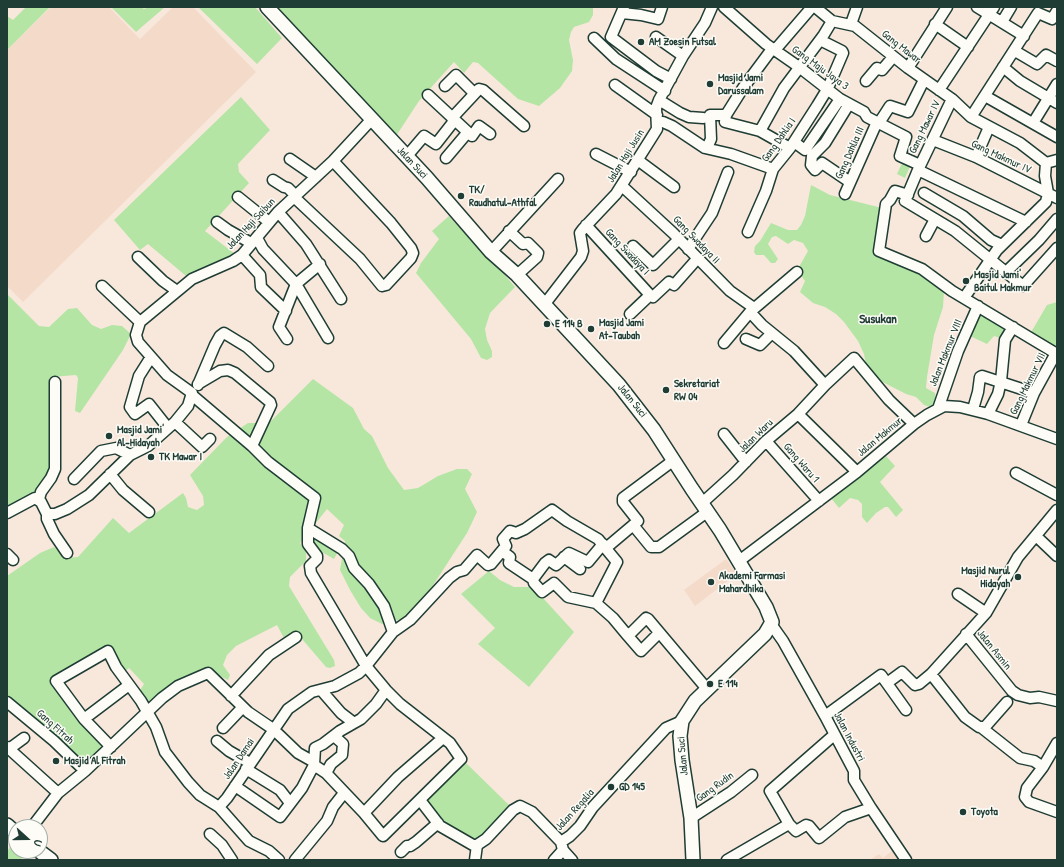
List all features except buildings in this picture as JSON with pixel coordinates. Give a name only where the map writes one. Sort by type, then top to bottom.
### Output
[{"type":"street","name":"Jalan Suci","points":[[267,7],[407,156],[491,252],[517,275],[619,385],[654,430],[674,460],[739,561],[772,619],[771,624],[756,643],[695,701],[682,721],[680,736],[682,760],[691,818],[693,860]]},
{"type":"street","name":"Jalan Haji Jusin","points":[[586,225],[614,197],[657,129],[656,108],[659,100],[683,56],[705,23],[712,7]]},
{"type":"street","name":"Gang Maju Jaya 3","points":[[724,7],[773,49],[799,66],[840,99],[864,112],[867,117],[904,136],[906,139]]},
{"type":"street","points":[[812,7],[773,49],[726,115],[725,122],[760,131],[805,150],[840,99]]},
{"type":"street","points":[[760,131],[784,88],[820,40],[832,21],[815,7]]},
{"type":"street","points":[[850,24],[858,7]]},
{"type":"street","points":[[908,68],[946,7]]},
{"type":"street","points":[[977,7],[992,11],[1002,22],[1024,36]]},
{"type":"street","points":[[1002,22],[1011,7]]},
{"type":"street","points":[[666,8],[658,19],[623,10],[610,37],[656,71],[671,79]]},
{"type":"street","points":[[939,90],[992,11]]},
{"type":"street","points":[[971,117],[1015,51],[1038,13],[1052,18],[1057,11]]},
{"type":"street","name":"Gang Mawar","points":[[832,21],[850,24],[924,80],[952,99]]},
{"type":"street","points":[[935,24],[968,47]]},
{"type":"street","points":[[656,37],[683,56]]},
{"type":"street","points":[[594,38],[616,59],[664,91]]},
{"type":"street","name":"Gang Dahlia I","points":[[748,232],[764,196],[773,169],[792,145],[828,88],[843,52],[820,40]]},
{"type":"street","points":[[1015,51],[1037,64],[1046,55],[1057,61]]},
{"type":"street","points":[[866,81],[877,68],[882,70],[893,57]]},
{"type":"street","points":[[1003,67],[1052,100]]},
{"type":"street","points":[[445,86],[456,74],[459,75],[474,93]]},
{"type":"street","name":"Gang Dahlia III","points":[[845,194],[878,123],[890,106],[908,112],[924,80]]},
{"type":"street","points":[[1034,123],[1052,100],[1057,84]]},
{"type":"street","points":[[615,85],[657,119],[672,126],[707,148],[731,154],[773,169]]},
{"type":"street","points":[[407,156],[424,136],[436,144],[453,119],[479,89],[483,90],[524,126]]},
{"type":"street","points":[[428,95],[473,136],[479,126],[490,134]]},
{"type":"street","points":[[984,96],[1057,137]]},
{"type":"street","points":[[952,99],[971,117],[1020,143],[1040,157],[1046,163],[1045,176],[1053,196],[1002,245],[990,259],[964,298]]},
{"type":"street","name":"Gang Mawar IV","points":[[908,199],[919,168],[952,99]]},
{"type":"street","points":[[659,100],[689,117],[726,115]]},
{"type":"street","points":[[849,104],[825,144],[812,156],[811,164],[815,170],[822,163],[850,182]]},
{"type":"street","points":[[706,117],[711,138],[707,148]]},
{"type":"street","name":"Jalan Haji Saibun","points":[[140,322],[192,279],[233,261],[242,254],[278,212],[333,161],[372,119]]},
{"type":"street","points":[[976,157],[990,127]]},
{"type":"street","points":[[446,158],[468,132]]},
{"type":"street","name":"Gang Mawar IV","points":[[906,139],[900,156],[919,168]]},
{"type":"street","name":"Gang Makmur IV","points":[[933,140],[976,157],[1053,196]]},
{"type":"street","points":[[596,154],[631,172]]},
{"type":"street","points":[[290,159],[316,177]]},
{"type":"street","points":[[1046,163],[1057,160]]},
{"type":"street","points":[[273,180],[284,188],[288,188],[360,259],[382,286],[386,285],[411,258],[413,253],[411,248],[391,223],[333,161]]},
{"type":"street","points":[[638,161],[674,187]]},
{"type":"street","points":[[919,168],[1026,222]]},
{"type":"street","points":[[688,249],[712,213],[728,172]]},
{"type":"street","points":[[491,252],[558,179]]},
{"type":"street","name":"Gang Swadaya II","points":[[622,186],[679,239],[730,292],[752,310],[762,325],[794,351],[825,385]]},
{"type":"street","points":[[1056,354],[949,289],[918,266],[881,253],[879,249],[886,204],[895,191],[934,219],[955,231],[1023,286],[1057,248]]},
{"type":"street","points":[[924,193],[963,216],[992,240],[1002,245]]},
{"type":"street","points":[[238,198],[269,222]]},
{"type":"street","points":[[278,212],[306,244],[341,299]]},
{"type":"street","points":[[926,236],[934,219]]},
{"type":"street","points":[[1006,272],[1034,246],[1057,219]]},
{"type":"street","points":[[217,222],[230,231],[254,241],[296,284],[328,338]]},
{"type":"street","points":[[544,305],[581,257],[583,250],[580,233],[586,225]]},
{"type":"street","name":"Gang Swadaya I","points":[[586,225],[650,295]]},
{"type":"street","points":[[510,232],[523,244],[528,242],[538,253],[537,257],[517,275]]},
{"type":"street","points":[[633,246],[653,265],[679,239]]},
{"type":"street","points":[[242,254],[260,275],[261,287],[286,311]]},
{"type":"street","points":[[138,257],[163,281],[177,291]]},
{"type":"street","points":[[630,314],[650,295],[653,297],[669,282],[674,285],[697,259]]},
{"type":"street","points":[[287,339],[279,327],[296,284],[320,264]]},
{"type":"street","points":[[724,343],[752,310],[797,272]]},
{"type":"street","points":[[38,819],[58,793],[85,771],[162,698],[178,686],[208,673],[243,707],[273,729],[298,753],[326,773],[364,813],[383,836],[461,761],[461,757],[443,738],[400,704],[366,666],[311,573],[310,566],[317,559],[317,556],[308,544],[308,528],[315,498],[268,462],[252,446],[212,414],[196,396],[167,375],[138,342],[136,335],[140,322],[102,286]]},
{"type":"street","name":"Jalan Makmur VIII","points":[[938,409],[958,351],[978,306]]},
{"type":"street","points":[[988,414],[998,394],[1006,340],[1013,327]]},
{"type":"street","points":[[47,514],[55,514],[89,496],[130,455],[148,446],[171,425],[188,406],[215,345],[222,334],[225,333],[242,344],[268,366]]},
{"type":"street","points":[[746,339],[760,345],[772,333]]},
{"type":"street","name":"Gang Makmur VII","points":[[1021,425],[1034,393],[1056,354]]},
{"type":"street","points":[[151,357],[139,376],[130,407],[135,414],[149,404],[171,425],[202,447],[210,439]]},
{"type":"street","name":"Jalan Waru","points":[[633,525],[651,547],[659,547],[704,508],[766,441],[798,414],[825,385],[855,358],[889,400],[914,424]]},
{"type":"street","points":[[198,384],[220,371],[228,370],[235,373],[270,402],[271,405],[252,446]]},
{"type":"street","points":[[973,409],[981,376],[1001,381],[1034,393]]},
{"type":"street","points":[[55,382],[55,469],[51,478],[41,492],[39,499],[47,514],[47,519],[66,553]]},
{"type":"street","name":"Jalan Makmur","points":[[739,561],[857,472],[914,424],[938,409],[950,406],[973,409],[1057,439]]},
{"type":"street","points":[[798,414],[857,472]]},
{"type":"street","points":[[724,434],[746,462]]},
{"type":"street","name":"Gang Waru 1","points":[[766,441],[819,501]]},
{"type":"street","points":[[74,479],[101,452],[116,448],[130,455]]},
{"type":"street","points":[[533,580],[545,563],[549,560],[556,565],[569,552],[588,562],[605,546],[633,525],[638,520],[623,502],[623,498],[674,460]]},
{"type":"street","points":[[1016,473],[1057,495]]},
{"type":"street","points":[[110,474],[123,490],[149,512]]},
{"type":"street","points":[[7,514],[35,498],[39,499]]},
{"type":"street","points":[[596,603],[617,564],[616,560],[605,546],[566,521],[552,510],[525,529],[516,533],[510,531],[503,539],[506,546],[502,550],[510,557],[509,563],[533,580],[542,592],[554,583],[568,597],[596,603],[613,618],[641,651],[659,633]]},
{"type":"street","name":"Jalan Asmin","points":[[1057,510],[1016,560],[986,614],[966,634],[1012,691],[1018,695],[1030,698],[1039,697],[1057,701]]},
{"type":"street","points":[[308,528],[342,549],[349,556],[354,568],[370,584],[384,606],[393,632]]},
{"type":"street","points":[[1036,536],[1057,556]]},
{"type":"street","name":"Jalan Damai","points":[[218,807],[235,786],[282,715],[295,703],[312,692],[335,686],[359,673],[393,632],[410,620],[449,578],[457,572],[464,570],[477,555],[489,565],[502,550]]},
{"type":"street","points":[[564,557],[580,569]]},
{"type":"street","points":[[958,594],[986,614]]},
{"type":"street","points":[[628,636],[647,618],[707,689]]},
{"type":"street","name":"Jalan Industri","points":[[771,624],[783,641],[825,716],[854,771],[854,780],[906,860]]},
{"type":"street","points":[[887,683],[902,672],[915,685],[919,684],[931,674],[966,634]]},
{"type":"street","points":[[231,696],[269,656],[296,637]]},
{"type":"street","points":[[111,747],[84,719],[56,680],[108,651],[156,727],[165,752],[178,770],[200,795],[218,807],[249,841],[269,851],[279,860]]},
{"type":"street","points":[[931,674],[965,717],[982,728],[1020,758],[1034,761],[1043,767]]},
{"type":"street","points":[[825,716],[880,675],[906,710]]},
{"type":"street","points":[[84,719],[129,685]]},
{"type":"street","points":[[321,690],[341,713],[354,723]]},
{"type":"street","points":[[235,786],[280,817],[302,788],[314,764],[314,748],[323,744],[369,712],[386,690]]},
{"type":"street","name":"Gang Fitrah","points":[[7,702],[54,741],[85,771]]},
{"type":"street","points":[[982,728],[1007,702]]},
{"type":"street","points":[[222,728],[243,707]]},
{"type":"street","name":"Jalan Regalia","points":[[477,845],[486,840],[513,810],[520,806],[532,812],[562,846],[580,826],[593,807],[666,728],[682,721]]},
{"type":"street","points":[[834,735],[770,791],[789,824],[796,831],[806,825],[809,826],[819,838],[845,817],[871,808]]},
{"type":"street","points":[[326,773],[331,764],[342,755],[343,744],[334,736]]},
{"type":"street","points":[[24,738],[8,748],[58,793]]},
{"type":"street","points":[[364,813],[398,777],[443,738]]},
{"type":"street","points":[[217,741],[280,790],[290,803]]},
{"type":"street","points":[[1057,743],[1043,767],[1027,788],[1025,797],[1028,802],[1057,812]]},
{"type":"street","name":"Gang Rudin","points":[[691,818],[731,792],[752,775]]},
{"type":"street","points":[[295,860],[330,817],[333,807],[344,793]]},
{"type":"street","points":[[420,800],[445,830],[462,840],[473,845],[477,845],[475,860]]},
{"type":"street","points":[[401,852],[407,846],[410,846],[416,842],[438,823]]},
{"type":"street","points":[[726,860],[789,824]]},
{"type":"street","points":[[210,834],[222,845],[232,860]]},
{"type":"street","points":[[554,860],[562,846],[572,860]]},
{"type":"shaded area","points":[[51,7],[109,7],[140,39],[173,7],[193,7],[256,72],[23,302],[7,286],[7,50]]},
{"type":"shaded area","name":"Akademi Farmasi Mahardhika","points":[[726,559],[737,574],[695,606],[684,590]]},
{"type":"shaded area","points":[[893,850],[901,860],[870,860],[879,854],[883,858]]},
{"type":"green space","points":[[26,7],[50,7],[7,50],[7,16],[13,20]]},
{"type":"green space","points":[[111,7],[141,7],[144,9],[149,7],[165,7],[136,32]]},
{"type":"green space","points":[[198,7],[255,7],[282,38],[257,64]]},
{"type":"green space","points":[[274,7],[593,7],[593,15],[589,22],[574,27],[571,32],[569,40],[573,60],[572,71],[560,88],[539,106],[518,99],[478,63],[473,62],[464,73],[454,62],[419,101],[396,136]]},
{"type":"green space","points":[[241,97],[270,130],[238,164],[239,172],[249,183],[205,231],[235,254],[238,250],[244,254],[192,281],[148,244],[140,250],[114,220]]},
{"type":"green space","points":[[903,161],[911,164],[905,178],[897,174]]},
{"type":"green space","points":[[811,185],[830,195],[882,208],[876,252],[918,268],[939,284],[944,291],[943,307],[934,335],[927,377],[926,388],[935,393],[936,399],[933,406],[930,407],[924,405],[916,397],[906,394],[871,376],[867,370],[864,354],[858,341],[844,322],[836,314],[825,307],[813,303],[800,292],[805,281],[800,274],[799,267],[808,251],[803,243],[794,240],[788,244],[776,236],[772,237],[768,244],[778,259],[775,263],[771,263],[764,255],[756,255],[754,252],[755,246],[760,241],[771,223],[788,230],[797,230],[805,216]]},
{"type":"green space","points":[[449,216],[455,223],[458,220],[515,287],[490,313],[485,329],[487,340],[492,351],[492,357],[487,360],[481,358],[471,339],[416,273],[421,263],[439,239],[432,231]]},
{"type":"green space","points":[[7,294],[39,326],[49,327],[68,309],[77,308],[92,325],[101,329],[112,325],[122,326],[131,334],[123,350],[80,413],[75,411],[78,378],[76,375],[52,377],[50,385],[54,469],[36,493],[7,512]]},
{"type":"green space","points":[[1057,302],[1057,348],[1030,334],[1047,305]]},
{"type":"green space","points":[[979,309],[1011,328],[1003,339],[994,336],[987,344],[968,335]]},
{"type":"green space","points":[[313,379],[353,408],[364,429],[372,436],[388,468],[404,490],[418,488],[438,476],[457,469],[467,469],[472,474],[465,489],[477,512],[467,533],[417,610],[402,619],[382,624],[370,618],[361,608],[340,570],[345,541],[339,536],[344,525],[327,509],[300,543],[306,552],[306,561],[290,577],[289,586],[334,660],[335,666],[330,668],[326,667],[296,632],[284,638],[277,625],[236,646],[227,655],[223,665],[230,675],[228,680],[212,672],[186,681],[175,682],[155,698],[150,708],[139,692],[144,684],[129,668],[123,673],[108,651],[55,680],[111,748],[86,772],[7,701],[7,576],[40,553],[54,547],[66,558],[78,557],[113,518],[129,533],[183,493],[188,507],[197,510],[204,505],[203,496],[190,475],[227,437],[248,423],[269,423]]},
{"type":"green space","points":[[886,456],[895,466],[880,482],[903,510],[896,517],[888,507],[885,507],[876,513],[867,523],[862,517],[862,504],[858,500],[850,498],[839,508],[831,498]]},
{"type":"green space","points":[[314,533],[340,548],[334,559],[308,544]]},
{"type":"green space","points":[[489,571],[500,580],[514,587],[533,587],[574,632],[529,687],[478,644],[495,628],[461,594]]},
{"type":"green space","points":[[466,763],[509,805],[501,821],[476,847],[445,828],[425,801]]},
{"type":"green space","points":[[8,850],[8,859],[22,859],[7,860]]},
{"type":"place","name":"AM Zoesin Futsal","points":[[641,42]]},
{"type":"place","name":"Masjid Jami Darussalam","points":[[710,84]]},
{"type":"place","name":"TK/ Raudhatul-Athfal","points":[[461,196]]},
{"type":"place","name":"Masjid Jami' Baitul Makmur","points":[[966,281]]},
{"type":"place","name":"E 114 B","points":[[547,324]]},
{"type":"place","name":"Masjid Jami At-Taubah","points":[[591,329]]},
{"type":"place","name":"Sekretariat RW 04","points":[[666,390]]},
{"type":"place","name":"Masjid Jami' Al-Hidayah","points":[[109,436]]},
{"type":"place","name":"TK Mawar I","points":[[151,457]]},
{"type":"place","name":"Masjid Nurul Hidayah","points":[[1018,577]]},
{"type":"place","name":"Akademi Farmasi Mahardhika","points":[[711,582]]},
{"type":"place","name":"E 114","points":[[710,684]]},
{"type":"place","name":"Masjid Al Fitrah","points":[[56,761]]},
{"type":"place","name":"GD 145","points":[[611,787]]},
{"type":"place","name":"Toyota","points":[[963,812]]},
{"type":"district","name":"Susukan","points":[[878,320]]}]
